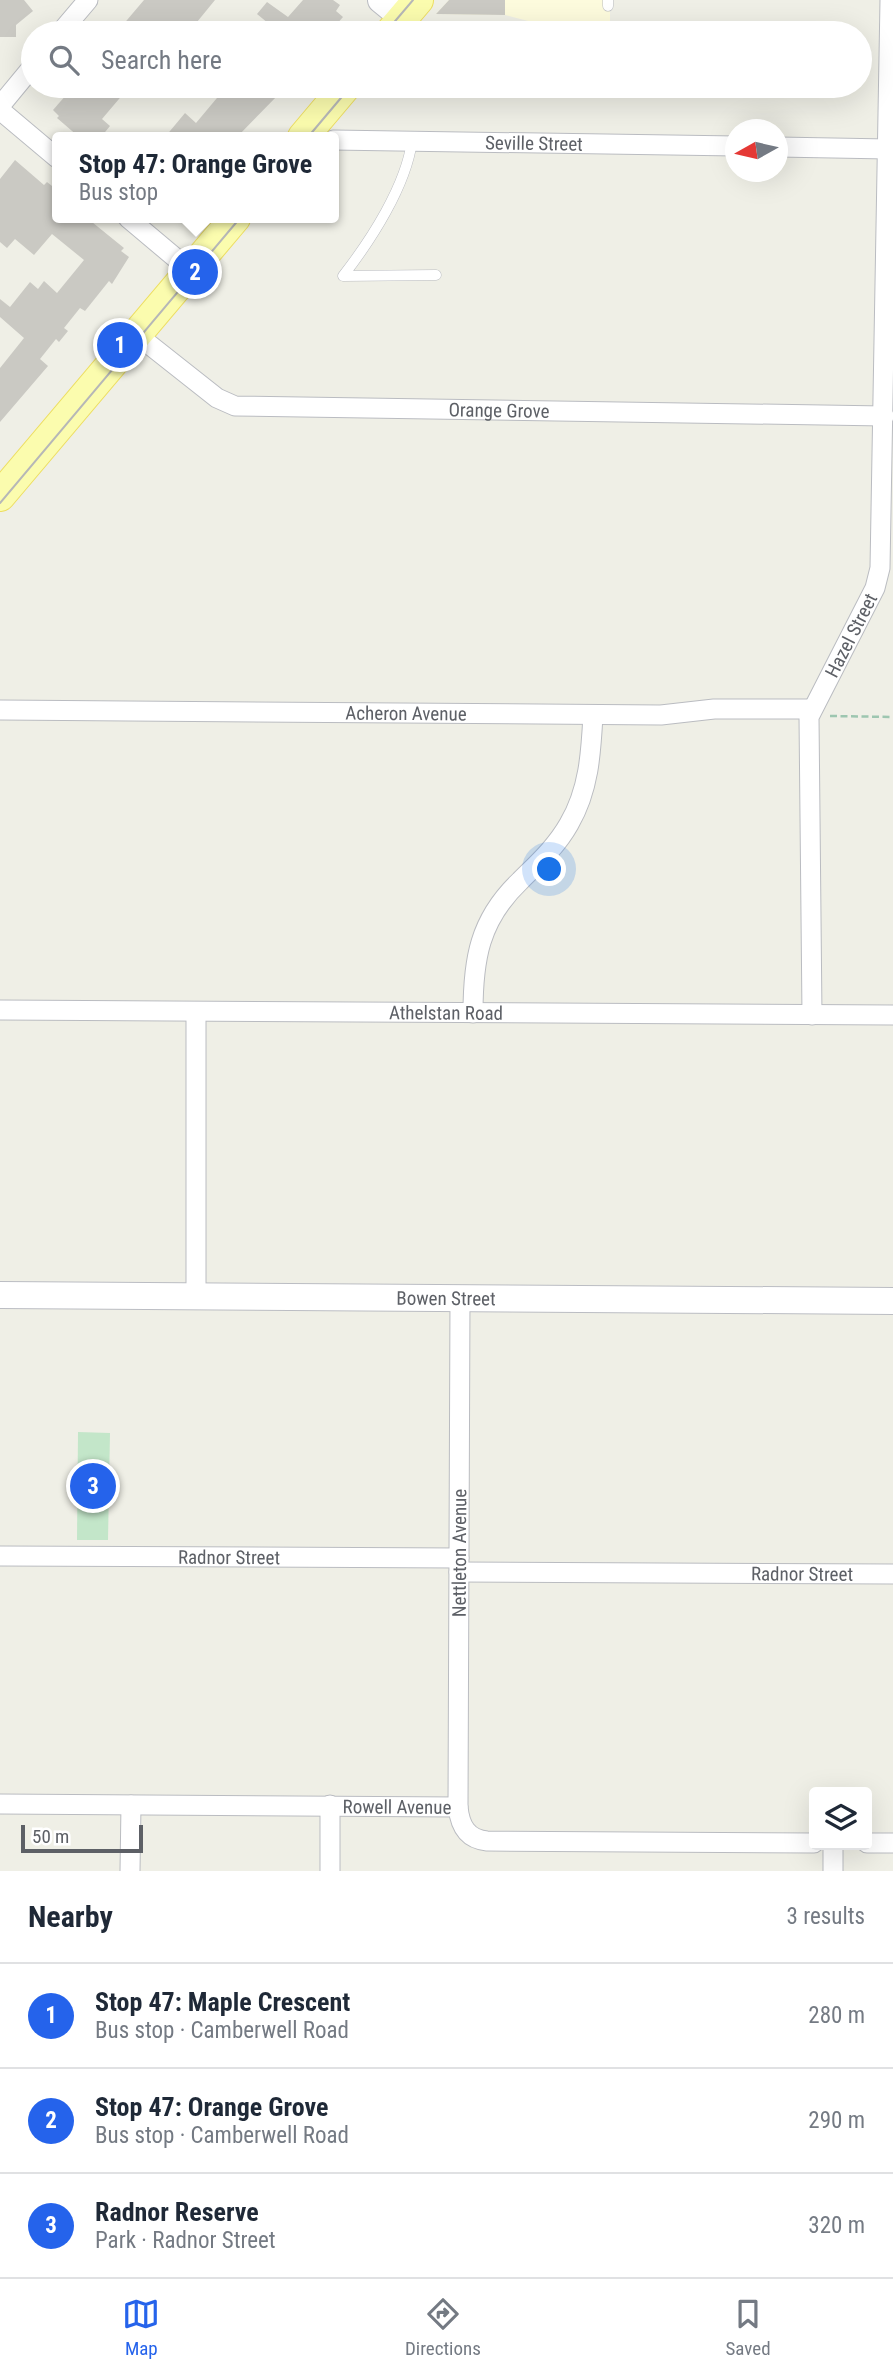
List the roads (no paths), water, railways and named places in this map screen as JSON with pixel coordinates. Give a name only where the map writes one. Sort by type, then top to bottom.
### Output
[{"type":"main road","points":[[320,132],[339,98]]},
{"type":"main road","points":[[0,496],[231,223]]},
{"type":"street","points":[[70,21],[88,0]]},
{"type":"street","name":"Hazel Street","points":[[812,1015],[810,713],[879,576],[890,0]]},
{"type":"street","points":[[21,81],[0,108],[52,154]]},
{"type":"street","name":"Seville Street","points":[[339,136],[412,141],[725,146]]},
{"type":"street","points":[[788,147],[888,149]]},
{"type":"street","points":[[134,223],[191,271]]},
{"type":"street","name":"Orange Grove","points":[[136,334],[217,398],[235,406],[884,416]]},
{"type":"street","name":"Acheron Avenue","points":[[0,710],[593,715],[810,713]]},
{"type":"street","points":[[473,1013],[474,964],[482,937],[507,894],[547,855],[570,823],[588,773],[593,715]]},
{"type":"street","name":"Athelstan Road","points":[[0,1010],[893,1015]]},
{"type":"street","points":[[196,1012],[196,1296]]},
{"type":"street","name":"Bowen Street","points":[[0,1295],[893,1301]]},
{"type":"street","name":"Nettleton Avenue","points":[[458,1807],[460,1298]]},
{"type":"street","name":"Radnor Street","points":[[0,1556],[893,1574]]},
{"type":"street","name":"Rowell Avenue","points":[[0,1804],[458,1807],[463,1828],[473,1837],[487,1841],[809,1843]]},
{"type":"street","points":[[130,1871],[131,1805]]},
{"type":"street","points":[[330,1805],[330,1871]]},
{"type":"street","points":[[872,1843],[893,1843]]},
{"type":"street","points":[[833,1850],[833,1871]]},
{"type":"lane","points":[[412,141],[410,158],[373,233],[343,276],[436,275]]},
{"type":"tram line","points":[[395,21],[413,0]]},
{"type":"tram line","points":[[312,132],[341,98]]},
{"type":"tram line","points":[[0,503],[236,223]]},
{"type":"place","name":"Stop 47: Orange Grove","points":[[195,272]]},
{"type":"place","name":"Stop 47: Maple Crescent","points":[[120,345]]},
{"type":"place","name":"Radnor Reserve","points":[[93,1486]]}]
